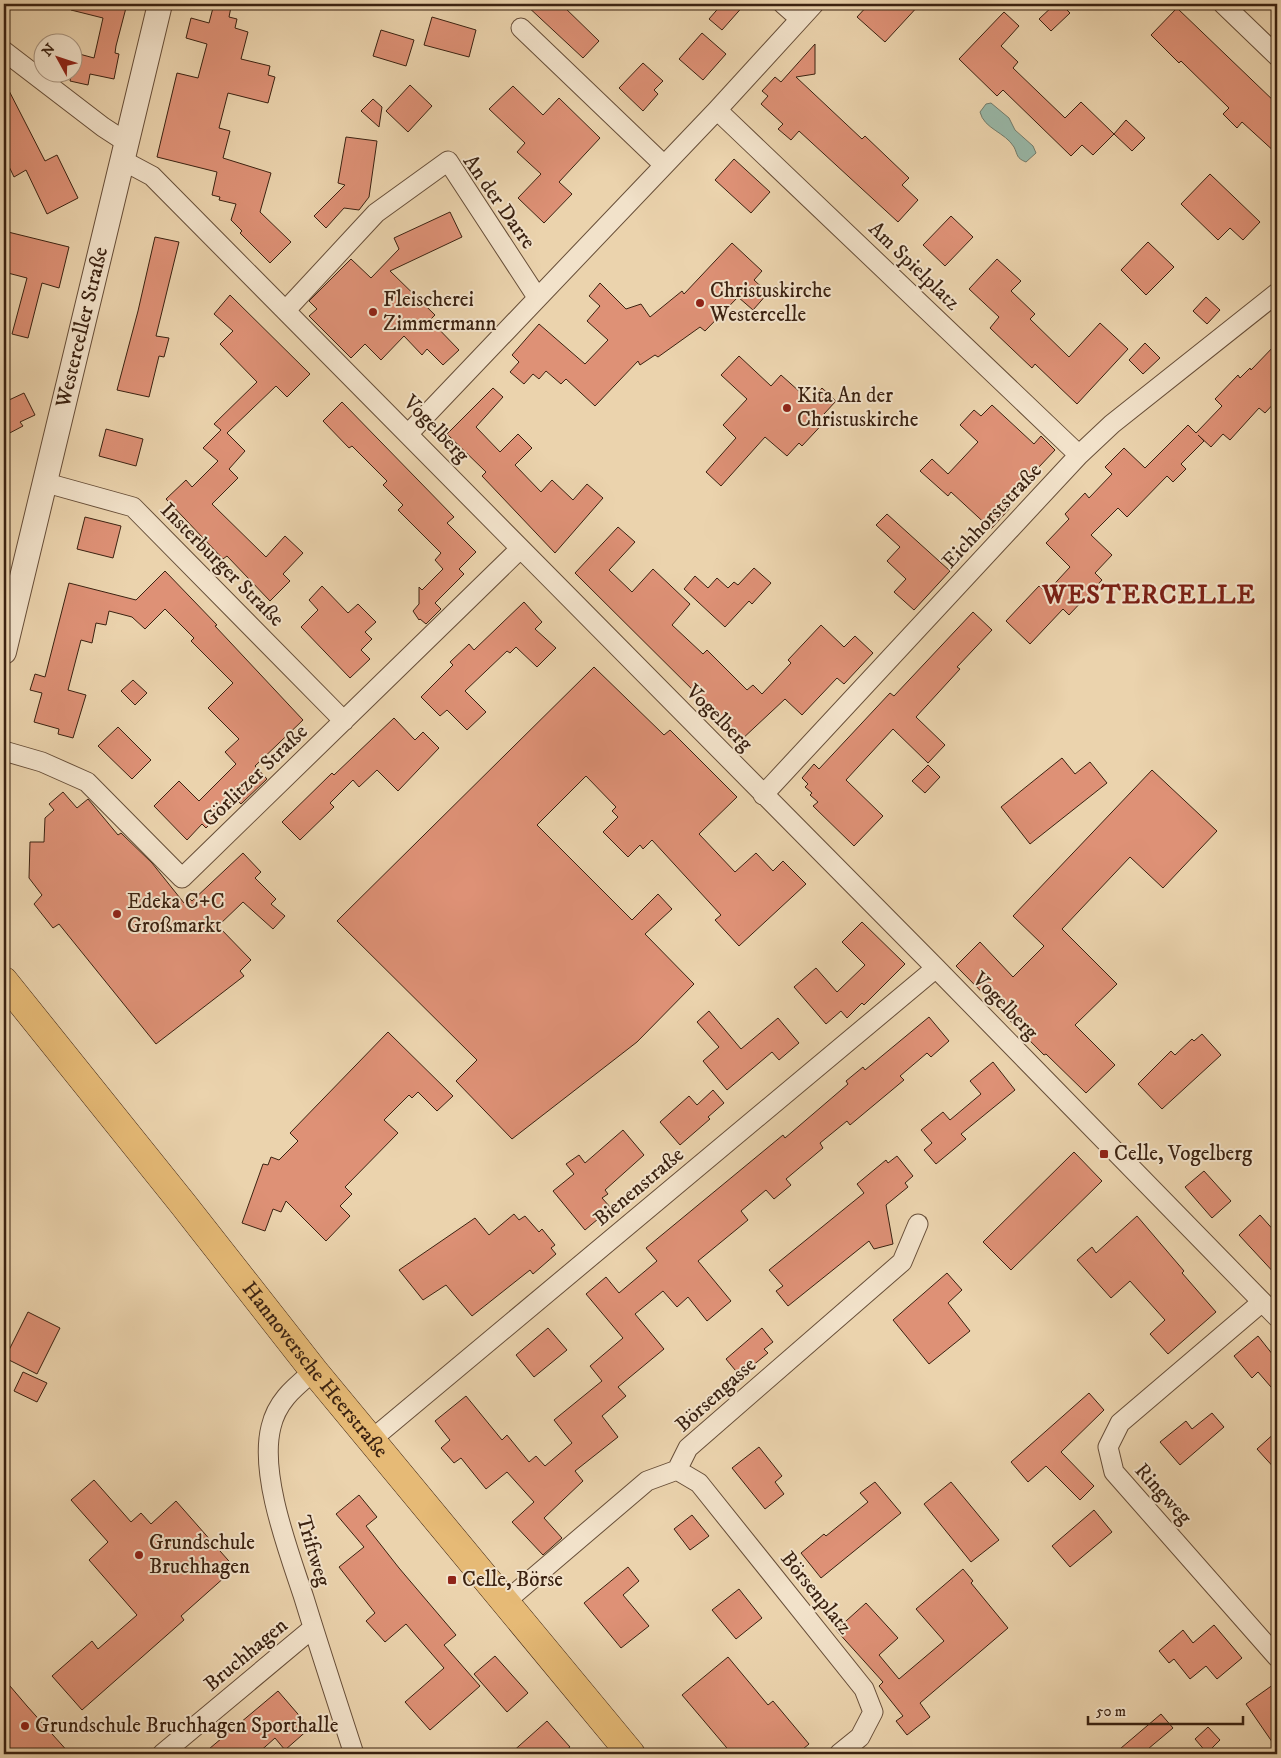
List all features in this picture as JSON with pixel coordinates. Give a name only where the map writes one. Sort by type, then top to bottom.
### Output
[{"type":"main road","name":"Hannoversche Heerstraße","points":[[4,981],[314,1371],[630,1754]]},
{"type":"street","name":"Westerceller Straße","points":[[4,652],[43,482],[160,4]]},
{"type":"street","points":[[783,4],[800,19]]},
{"type":"street","points":[[409,433],[717,110],[814,4]]},
{"type":"street","points":[[1223,4],[1277,56]]},
{"type":"street","points":[[521,28],[664,165]]},
{"type":"street","name":"Vogelberg","points":[[4,51],[103,127],[124,151],[152,176],[409,433],[520,549],[936,968],[1277,1317]]},
{"type":"street","name":"Am Spielplatz","points":[[717,110],[1080,455]]},
{"type":"street","name":"An der Darre","points":[[286,310],[376,213],[448,162],[537,297]]},
{"type":"street","name":"Eichhorststraße","points":[[763,794],[1080,455],[1112,424],[1277,293]]},
{"type":"street","name":"Insterburger Straße","points":[[43,482],[133,507],[344,721]]},
{"type":"street","name":"Görlitzer Straße","points":[[4,751],[42,762],[86,782],[182,878],[520,549]]},
{"type":"street","name":"Bienenstraße","points":[[370,1440],[936,968]]},
{"type":"street","name":"Börsengasse","points":[[677,1470],[688,1448],[902,1262],[918,1224]]},
{"type":"street","name":"Ringweg","points":[[1262,1302],[1120,1423],[1108,1447],[1114,1472],[1277,1657]]},
{"type":"street","name":"Triftweg","points":[[314,1371],[286,1395],[278,1406],[270,1429],[269,1472],[280,1522],[354,1754]]},
{"type":"street","points":[[506,1602],[647,1481],[677,1470]]},
{"type":"street","name":"Börsenplatz","points":[[677,1470],[699,1483],[864,1689],[873,1712],[860,1737],[839,1754]]},
{"type":"street","name":"Bruchhagen","points":[[162,1754],[313,1628]]},
{"type":"shaded area","points":[[991,103],[1009,118],[1015,130],[1033,146],[1036,153],[1026,162],[1019,158],[1010,142],[990,127],[982,118],[980,112],[986,104]]},
{"type":"building","points":[[72,4],[127,4],[116,46],[115,53],[119,54],[114,79],[90,74],[88,85],[74,82],[82,82],[82,55],[94,58],[103,18],[71,10]]},
{"type":"building","points":[[214,4],[231,7],[229,17],[237,19],[235,28],[248,32],[241,59],[270,66],[268,75],[275,77],[268,103],[228,93],[219,128],[230,131],[223,158],[271,173],[260,212],[291,242],[270,263],[240,233],[242,231],[231,220],[236,204],[219,200],[220,197],[212,195],[217,172],[157,157],[177,73],[198,78],[207,44],[186,38],[191,18],[209,23]]},
{"type":"building","points":[[525,4],[561,4],[599,41],[583,58]]},
{"type":"building","points":[[722,4],[745,4],[722,30],[709,19]]},
{"type":"building","points":[[869,4],[920,4],[885,42],[857,17]]},
{"type":"building","points":[[1055,4],[1061,4],[1070,13],[1051,31],[1039,19]]},
{"type":"building","points":[[1177,8],[1277,104],[1277,154],[1242,122],[1237,128],[1223,114],[1229,108],[1181,61],[1179,63],[1151,35]]},
{"type":"building","points":[[1004,12],[1019,26],[1001,46],[1018,62],[1013,68],[1065,118],[1081,102],[1114,134],[1093,155],[1082,145],[1071,156],[1003,90],[997,96],[959,59]]},
{"type":"building","points":[[432,17],[476,30],[469,57],[424,45]]},
{"type":"building","points":[[381,30],[414,40],[406,66],[373,56]]},
{"type":"building","points":[[702,33],[726,54],[703,80],[679,59]]},
{"type":"building","points":[[815,44],[815,74],[796,77],[862,139],[865,136],[909,178],[902,185],[918,200],[898,222],[799,131],[791,140],[778,129],[783,124],[761,104],[768,96],[762,91],[775,77],[781,82]]},
{"type":"building","points":[[643,63],[663,81],[654,90],[658,94],[643,111],[619,88]]},
{"type":"building","points":[[4,81],[45,161],[57,155],[78,198],[47,214],[26,170],[14,177],[4,156]]},
{"type":"building","points":[[410,85],[432,106],[408,132],[386,111]]},
{"type":"building","points":[[513,86],[543,115],[559,98],[600,138],[559,182],[572,194],[544,223],[518,198],[541,174],[517,152],[525,143],[489,109]]},
{"type":"building","points":[[373,99],[382,107],[379,127],[361,111]]},
{"type":"building","points":[[1126,120],[1145,138],[1132,151],[1114,134]]},
{"type":"building","points":[[346,137],[377,141],[369,197],[359,210],[344,208],[326,228],[314,216],[345,185],[338,183]]},
{"type":"building","points":[[734,159],[770,192],[751,213],[715,180]]},
{"type":"building","points":[[1210,174],[1260,222],[1243,240],[1230,228],[1218,240],[1181,204]]},
{"type":"building","name":"Fleischerei Zimmermann","points":[[450,212],[462,237],[390,271],[435,315],[430,320],[459,350],[443,365],[427,349],[422,355],[404,336],[381,360],[365,344],[351,358],[309,316],[317,309],[309,301],[351,259],[371,278],[399,249],[394,238]]},
{"type":"building","points":[[951,216],[973,237],[945,266],[923,245]]},
{"type":"building","points":[[4,231],[69,247],[59,288],[42,283],[28,338],[12,334],[27,278],[4,272]]},
{"type":"building","points":[[155,237],[179,242],[156,336],[169,338],[164,357],[159,356],[149,397],[117,390]]},
{"type":"building","points":[[1148,242],[1174,267],[1146,295],[1121,270]]},
{"type":"building","points":[[732,243],[762,271],[754,280],[768,293],[753,310],[738,297],[705,331],[700,327],[658,357],[655,355],[640,365],[638,361],[595,406],[566,379],[561,384],[546,371],[539,379],[533,374],[524,384],[510,372],[519,362],[512,355],[539,324],[585,364],[608,340],[587,321],[600,306],[589,296],[600,283],[626,309],[641,304],[650,317],[682,291],[684,294]]},
{"type":"building","points":[[997,259],[1021,281],[1011,291],[1035,314],[1030,319],[1069,357],[1100,323],[1128,349],[1077,404],[1035,364],[1032,368],[990,328],[999,317],[969,289]]},
{"type":"building","points":[[230,295],[310,374],[287,397],[276,386],[227,433],[245,451],[229,469],[238,478],[212,504],[266,557],[285,536],[303,553],[283,574],[290,581],[270,601],[227,556],[223,559],[166,499],[186,480],[192,487],[218,461],[203,448],[221,430],[214,424],[257,382],[220,344],[233,331],[214,314]]},
{"type":"building","points":[[1206,297],[1220,310],[1207,324],[1193,311]]},
{"type":"building","points":[[1145,343],[1160,358],[1143,374],[1129,360]]},
{"type":"building","points":[[1277,343],[1277,400],[1265,413],[1259,408],[1230,440],[1223,434],[1211,447],[1198,435],[1204,441],[1181,464],[1186,469],[1173,482],[1167,476],[1127,517],[1118,508],[1091,535],[1112,555],[1095,573],[1102,580],[1069,615],[1063,609],[1030,644],[1006,621],[1039,586],[1046,593],[1070,567],[1046,543],[1069,519],[1065,514],[1085,493],[1089,498],[1112,474],[1105,467],[1124,448],[1145,468],[1188,425],[1196,433],[1222,406],[1215,399],[1238,375],[1240,378],[1250,368],[1251,370]]},
{"type":"building","name":"Kita An der Christuskirche","points":[[739,356],[771,386],[781,375],[810,401],[822,388],[836,401],[824,414],[828,418],[802,446],[799,443],[787,456],[765,437],[721,486],[706,472],[736,438],[723,425],[747,399],[721,375]]},
{"type":"building","points":[[493,388],[503,397],[476,427],[500,452],[518,434],[532,448],[515,465],[541,492],[552,480],[573,500],[587,484],[603,498],[555,553],[482,476],[486,472],[447,434]]},
{"type":"building","points":[[4,391],[9,400],[24,393],[35,415],[20,422],[23,426],[4,436]]},
{"type":"building","points":[[342,402],[454,517],[447,523],[476,552],[459,569],[464,574],[435,603],[441,609],[426,624],[419,620],[413,611],[419,604],[419,587],[422,590],[443,569],[435,560],[441,553],[398,510],[403,505],[383,485],[387,481],[352,446],[349,448],[323,421]]},
{"type":"building","points":[[992,405],[1034,444],[1041,436],[1055,450],[1006,502],[1011,507],[991,529],[951,492],[948,496],[920,471],[932,459],[948,474],[978,442],[960,425],[974,410],[981,416]]},
{"type":"building","points":[[106,429],[143,439],[136,466],[99,456]]},
{"type":"building","points":[[887,514],[950,571],[914,610],[894,592],[906,579],[887,561],[900,547],[876,525]]},
{"type":"building","points":[[85,517],[121,526],[113,558],[77,549]]},
{"type":"building","points":[[618,527],[635,542],[609,570],[632,592],[653,569],[690,604],[672,625],[703,654],[707,650],[747,690],[753,685],[762,694],[791,663],[788,660],[821,625],[844,647],[855,636],[873,653],[844,684],[837,678],[802,715],[785,699],[740,741],[718,718],[720,717],[575,573]]},
{"type":"building","points":[[754,568],[771,583],[752,604],[749,601],[725,627],[684,589],[695,576],[708,588],[717,578],[728,588],[734,582],[738,585]]},
{"type":"building","points":[[165,571],[303,720],[255,766],[267,779],[241,804],[235,798],[206,828],[202,824],[187,840],[154,806],[179,781],[199,801],[236,764],[225,752],[239,739],[208,708],[233,683],[191,641],[194,638],[165,609],[145,629],[132,617],[109,611],[106,625],[96,623],[92,643],[81,640],[68,690],[86,695],[73,738],[58,734],[59,729],[34,722],[42,693],[30,690],[35,674],[45,677],[69,583],[136,600]]},
{"type":"building","points":[[322,586],[348,613],[358,604],[376,622],[365,632],[372,639],[361,650],[370,659],[350,678],[301,627],[318,610],[309,600]]},
{"type":"building","points":[[524,602],[542,622],[535,629],[556,648],[537,667],[516,647],[510,653],[507,651],[465,691],[486,712],[467,730],[447,710],[440,716],[421,697],[453,665],[450,662],[469,644],[474,650]]},
{"type":"building","points":[[973,612],[992,630],[957,667],[960,669],[916,717],[945,745],[928,763],[893,729],[846,780],[883,816],[854,846],[813,806],[818,802],[810,795],[812,793],[805,787],[808,784],[802,778],[814,764],[819,769],[890,693],[894,696]]},
{"type":"building","points":[[594,667],[664,735],[670,730],[737,797],[699,834],[735,872],[756,853],[773,871],[783,861],[806,884],[739,946],[715,920],[721,915],[652,840],[643,849],[640,845],[628,857],[603,832],[618,817],[612,811],[616,807],[586,776],[537,825],[632,920],[658,894],[672,909],[645,934],[694,984],[637,1042],[512,1139],[456,1081],[477,1060],[337,921]]},
{"type":"building","points":[[133,680],[147,693],[135,705],[121,691]]},
{"type":"building","points":[[394,718],[415,740],[423,732],[439,748],[398,791],[377,770],[359,787],[353,780],[330,803],[334,807],[300,840],[282,822],[332,773],[334,775]]},
{"type":"building","points":[[118,727],[151,760],[132,779],[98,746]]},
{"type":"building","points":[[1062,758],[1075,774],[1090,762],[1107,783],[1030,844],[1001,807]]},
{"type":"building","points":[[928,765],[940,777],[925,793],[912,781]]},
{"type":"building","points":[[1152,770],[1217,831],[1163,888],[1130,857],[1062,929],[1117,984],[1075,1025],[1115,1065],[1086,1093],[1046,1054],[1044,1055],[956,966],[980,942],[1013,977],[1044,946],[1013,916]]},
{"type":"building","name":"Edeka C+C Großmarkt","points":[[63,792],[77,808],[88,799],[118,835],[121,833],[152,863],[184,903],[189,898],[192,901],[243,853],[261,872],[255,878],[276,899],[271,904],[285,916],[273,929],[243,902],[218,926],[251,960],[240,971],[244,976],[156,1044],[59,924],[53,928],[34,904],[42,895],[29,878],[30,842],[44,842],[45,818],[54,810],[49,804]]},
{"type":"building","points":[[862,922],[905,964],[864,1005],[862,1003],[847,1018],[841,1011],[826,1024],[794,987],[816,968],[837,992],[865,965],[842,942]]},
{"type":"building","points":[[709,1011],[741,1049],[778,1018],[799,1043],[779,1060],[772,1052],[727,1090],[703,1061],[719,1047],[697,1022]]},
{"type":"building","points":[[929,1017],[949,1041],[931,1057],[927,1053],[900,1076],[904,1080],[850,1125],[847,1121],[820,1143],[823,1148],[786,1179],[791,1185],[774,1199],[766,1190],[741,1211],[748,1220],[698,1261],[731,1301],[707,1321],[688,1297],[677,1307],[663,1291],[635,1314],[664,1349],[618,1387],[626,1396],[602,1416],[618,1437],[575,1471],[583,1481],[544,1518],[562,1538],[543,1555],[512,1522],[534,1502],[507,1472],[486,1489],[461,1458],[454,1463],[441,1448],[450,1440],[435,1421],[466,1396],[502,1440],[507,1435],[529,1462],[536,1456],[545,1466],[572,1443],[554,1420],[602,1381],[590,1366],[623,1338],[586,1294],[606,1277],[619,1293],[657,1261],[646,1248],[783,1135],[785,1138],[848,1084],[846,1081],[863,1067],[865,1070]]},
{"type":"building","points":[[388,1032],[453,1096],[437,1111],[418,1092],[412,1098],[409,1095],[384,1120],[398,1133],[345,1187],[352,1194],[340,1206],[350,1216],[326,1241],[286,1201],[281,1212],[273,1209],[265,1231],[242,1223],[263,1164],[268,1165],[271,1157],[279,1160],[298,1141],[290,1133]]},
{"type":"building","points":[[1202,1034],[1221,1055],[1162,1109],[1138,1084],[1171,1051],[1175,1055],[1192,1039],[1194,1041]]},
{"type":"building","points":[[993,1062],[1015,1090],[961,1134],[966,1139],[936,1164],[924,1150],[932,1143],[921,1130],[943,1112],[950,1120],[981,1094],[970,1081]]},
{"type":"building","points":[[713,1090],[724,1103],[708,1117],[710,1119],[680,1145],[660,1122],[689,1096],[697,1105]]},
{"type":"building","points":[[623,1130],[644,1155],[605,1190],[608,1194],[602,1198],[611,1208],[585,1230],[553,1191],[574,1174],[566,1164],[579,1155],[585,1163]]},
{"type":"building","points":[[1074,1152],[1102,1181],[1011,1270],[983,1242]]},
{"type":"building","points":[[897,1156],[913,1176],[905,1183],[908,1187],[886,1205],[893,1244],[874,1249],[869,1241],[788,1306],[776,1291],[783,1286],[769,1270],[864,1193],[857,1184],[886,1160],[888,1163]]},
{"type":"building","points":[[1204,1171],[1231,1201],[1212,1218],[1185,1187]]},
{"type":"building","points":[[514,1214],[519,1220],[525,1216],[539,1232],[542,1229],[555,1245],[551,1248],[556,1254],[533,1274],[530,1270],[472,1316],[446,1285],[423,1300],[399,1270],[475,1218],[489,1235]]},
{"type":"building","points":[[1260,1215],[1277,1234],[1277,1276],[1239,1235]]},
{"type":"building","points":[[1137,1216],[1216,1312],[1168,1354],[1150,1334],[1165,1320],[1130,1281],[1111,1298],[1077,1260],[1092,1247],[1096,1253]]},
{"type":"building","points":[[947,1273],[962,1290],[948,1303],[970,1331],[929,1364],[893,1320]]},
{"type":"building","points":[[28,1312],[60,1328],[37,1374],[5,1358]]},
{"type":"building","points":[[548,1328],[567,1350],[534,1377],[516,1355]]},
{"type":"building","points":[[762,1328],[773,1342],[764,1349],[768,1353],[740,1376],[726,1359]]},
{"type":"building","points":[[1258,1336],[1277,1360],[1277,1394],[1258,1372],[1252,1378],[1234,1356]]},
{"type":"building","points":[[23,1372],[47,1383],[37,1402],[14,1391]]},
{"type":"building","points":[[1089,1393],[1104,1410],[1061,1452],[1094,1486],[1080,1500],[1046,1466],[1028,1482],[1011,1462]]},
{"type":"building","points":[[1212,1413],[1224,1427],[1180,1465],[1160,1442],[1186,1421],[1192,1429]]},
{"type":"building","points":[[1277,1431],[1277,1471],[1257,1449]]},
{"type":"building","points":[[759,1447],[782,1476],[775,1482],[784,1494],[765,1509],[732,1468]]},
{"type":"building","points":[[94,1480],[131,1522],[141,1513],[151,1524],[176,1501],[235,1568],[181,1616],[184,1620],[82,1710],[52,1676],[92,1641],[98,1649],[137,1615],[89,1560],[108,1542],[71,1500]]},
{"type":"building","points":[[875,1482],[901,1513],[821,1578],[801,1553],[824,1534],[826,1536],[868,1502],[860,1493]]},
{"type":"building","points":[[951,1482],[999,1540],[971,1562],[924,1504]]},
{"type":"building","points":[[359,1495],[377,1517],[366,1526],[456,1635],[444,1645],[480,1686],[430,1730],[405,1702],[444,1668],[406,1624],[385,1642],[366,1621],[375,1613],[339,1567],[364,1547],[336,1514]]},
{"type":"building","points":[[1094,1510],[1112,1532],[1070,1567],[1052,1546]]},
{"type":"building","points":[[692,1515],[709,1536],[690,1550],[674,1529]]},
{"type":"building","points":[[628,1567],[639,1581],[623,1595],[649,1626],[621,1648],[584,1603]]},
{"type":"building","points":[[963,1569],[973,1581],[971,1583],[1008,1628],[920,1703],[930,1717],[907,1735],[896,1721],[903,1716],[879,1686],[883,1682],[836,1630],[866,1603],[898,1638],[879,1655],[899,1679],[944,1641],[916,1609]]},
{"type":"building","points":[[739,1589],[762,1618],[736,1639],[712,1610]]},
{"type":"building","points":[[1214,1625],[1242,1658],[1217,1679],[1206,1666],[1190,1679],[1174,1659],[1169,1663],[1159,1651],[1183,1630],[1193,1643]]},
{"type":"building","points":[[495,1656],[528,1693],[507,1712],[474,1674]]},
{"type":"building","points":[[728,1657],[768,1705],[773,1701],[809,1744],[797,1754],[732,1754],[682,1695]]},
{"type":"building","name":"Grundschule Bruchhagen Sporthalle","points":[[4,1679],[27,1706],[70,1754],[4,1754]]},
{"type":"building","points":[[1277,1682],[1277,1749],[1246,1704]]},
{"type":"building","points":[[278,1691],[310,1728],[285,1750],[275,1738],[257,1754],[203,1754]]},
{"type":"building","points":[[1161,1714],[1173,1728],[1142,1754],[1114,1754]]},
{"type":"building","points":[[547,1721],[570,1747],[561,1754],[510,1754]]},
{"type":"building","points":[[1208,1727],[1220,1740],[1207,1753],[1195,1739]]},
{"type":"place","name":"Christuskirche Westercelle","points":[[700,303]]},
{"type":"place","name":"Fleischerei Zimmermann","points":[[373,312]]},
{"type":"place","name":"Kita An der Christuskirche","points":[[787,408]]},
{"type":"place","name":"Edeka C+C Großmarkt","points":[[117,914]]},
{"type":"place","name":"Celle, Vogelberg","points":[[1104,1154]]},
{"type":"place","name":"Grundschule Bruchhagen","points":[[139,1555]]},
{"type":"place","name":"Celle, Börse","points":[[452,1580]]},
{"type":"place","name":"Grundschule Bruchhagen Sporthalle","points":[[25,1726]]},
{"type":"district","name":"WESTERCELLE","points":[[1149,595]]}]
